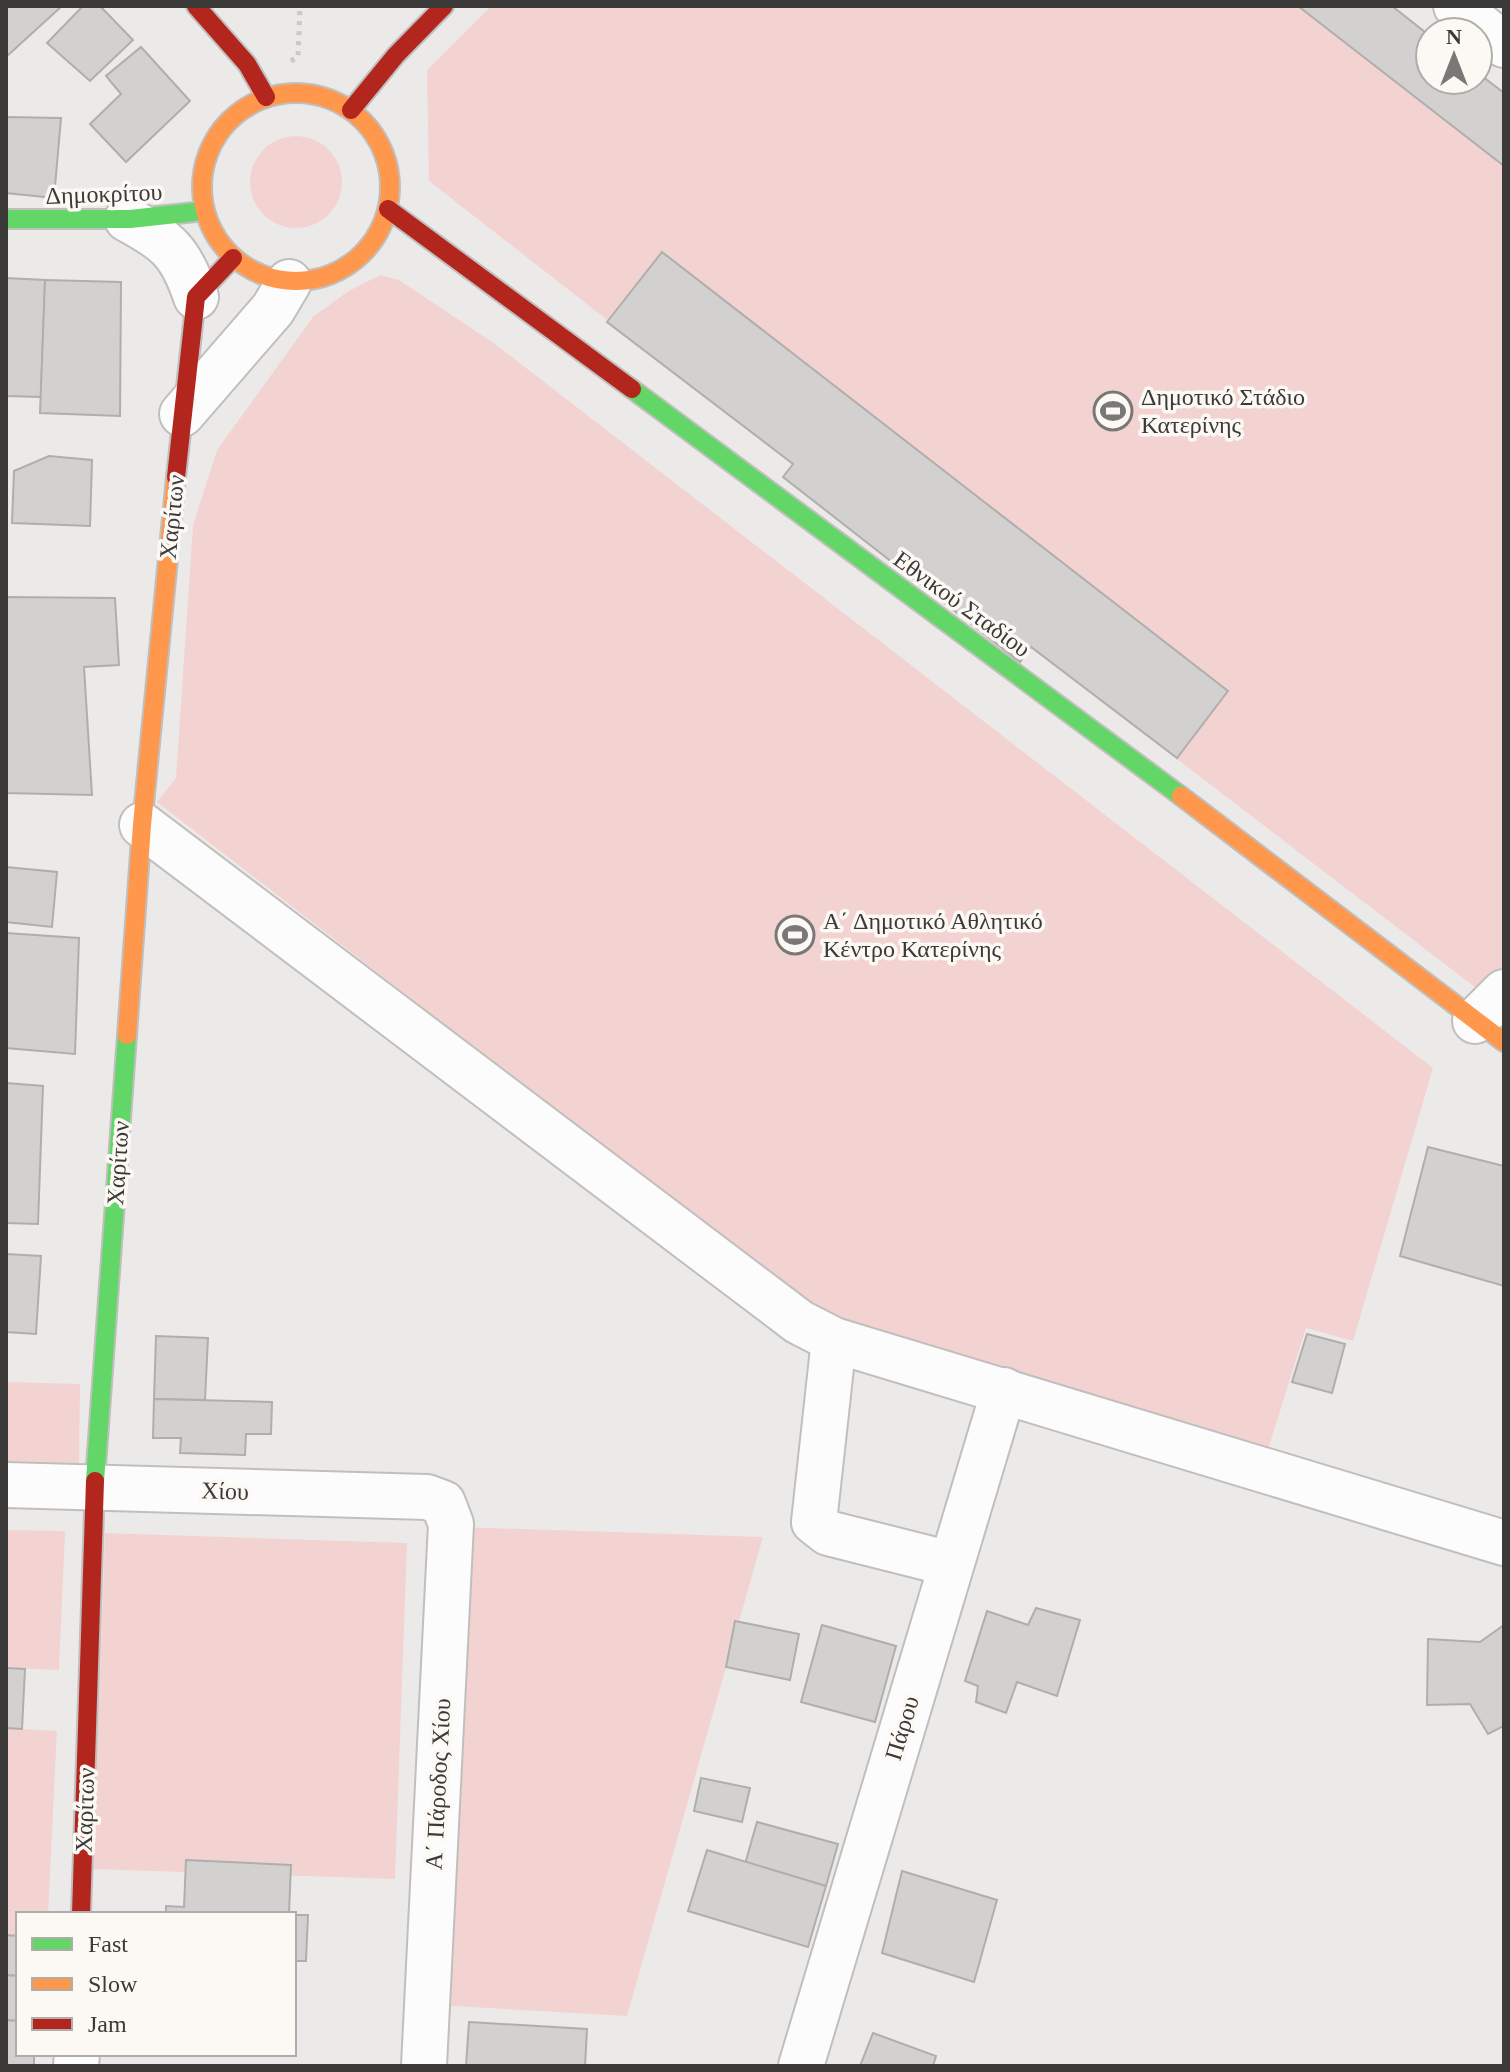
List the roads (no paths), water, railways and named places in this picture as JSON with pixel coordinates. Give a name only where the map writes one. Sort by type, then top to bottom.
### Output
[{"type":"street","points":[[196,6],[247,64],[266,97]]},
{"type":"street","points":[[351,110],[396,55],[444,6]]},
{"type":"street","points":[[1456,6],[1504,45]]},
{"type":"street","points":[[295,92],[324,97],[351,110],[368,124],[388,164],[391,187],[388,209],[375,240],[352,263],[322,278],[289,282],[269,278],[233,258],[215,237],[204,211],[201,183],[206,155],[220,130],[240,110],[266,97],[295,92]]},
{"type":"street","name":"Εθνικού Σταδίου","points":[[388,209],[1162,782],[1494,1018]]},
{"type":"street","name":"Δημοκρίτου","points":[[6,219],[127,219],[204,211]]},
{"type":"street","points":[[127,219],[161,239],[174,252],[186,267],[196,297],[233,258]]},
{"type":"street","points":[[182,414],[273,309],[289,282]]},
{"type":"street","name":"Χαρίτων","points":[[81,1912],[95,1487],[142,825],[196,297]]},
{"type":"street","points":[[142,825],[799,1322],[834,1340],[1504,1543]]},
{"type":"street","points":[[834,1340],[814,1522],[828,1533],[951,1564]]},
{"type":"street","name":"Πάρου","points":[[801,2066],[1004,1390]]},
{"type":"street","name":"Χίου","points":[[6,1485],[427,1497],[443,1503]]},
{"type":"street","name":"Α΄ Πάροδος Χίου","points":[[424,2066],[451,1524],[443,1503]]},
{"type":"place","name":"Δημοτικό Στάδιο Κατερίνης","points":[[1113,411]]},
{"type":"place","name":"Α΄ Δημοτικό Αθλητικό Κέντρο Κατερίνης","points":[[795,935]]}]
